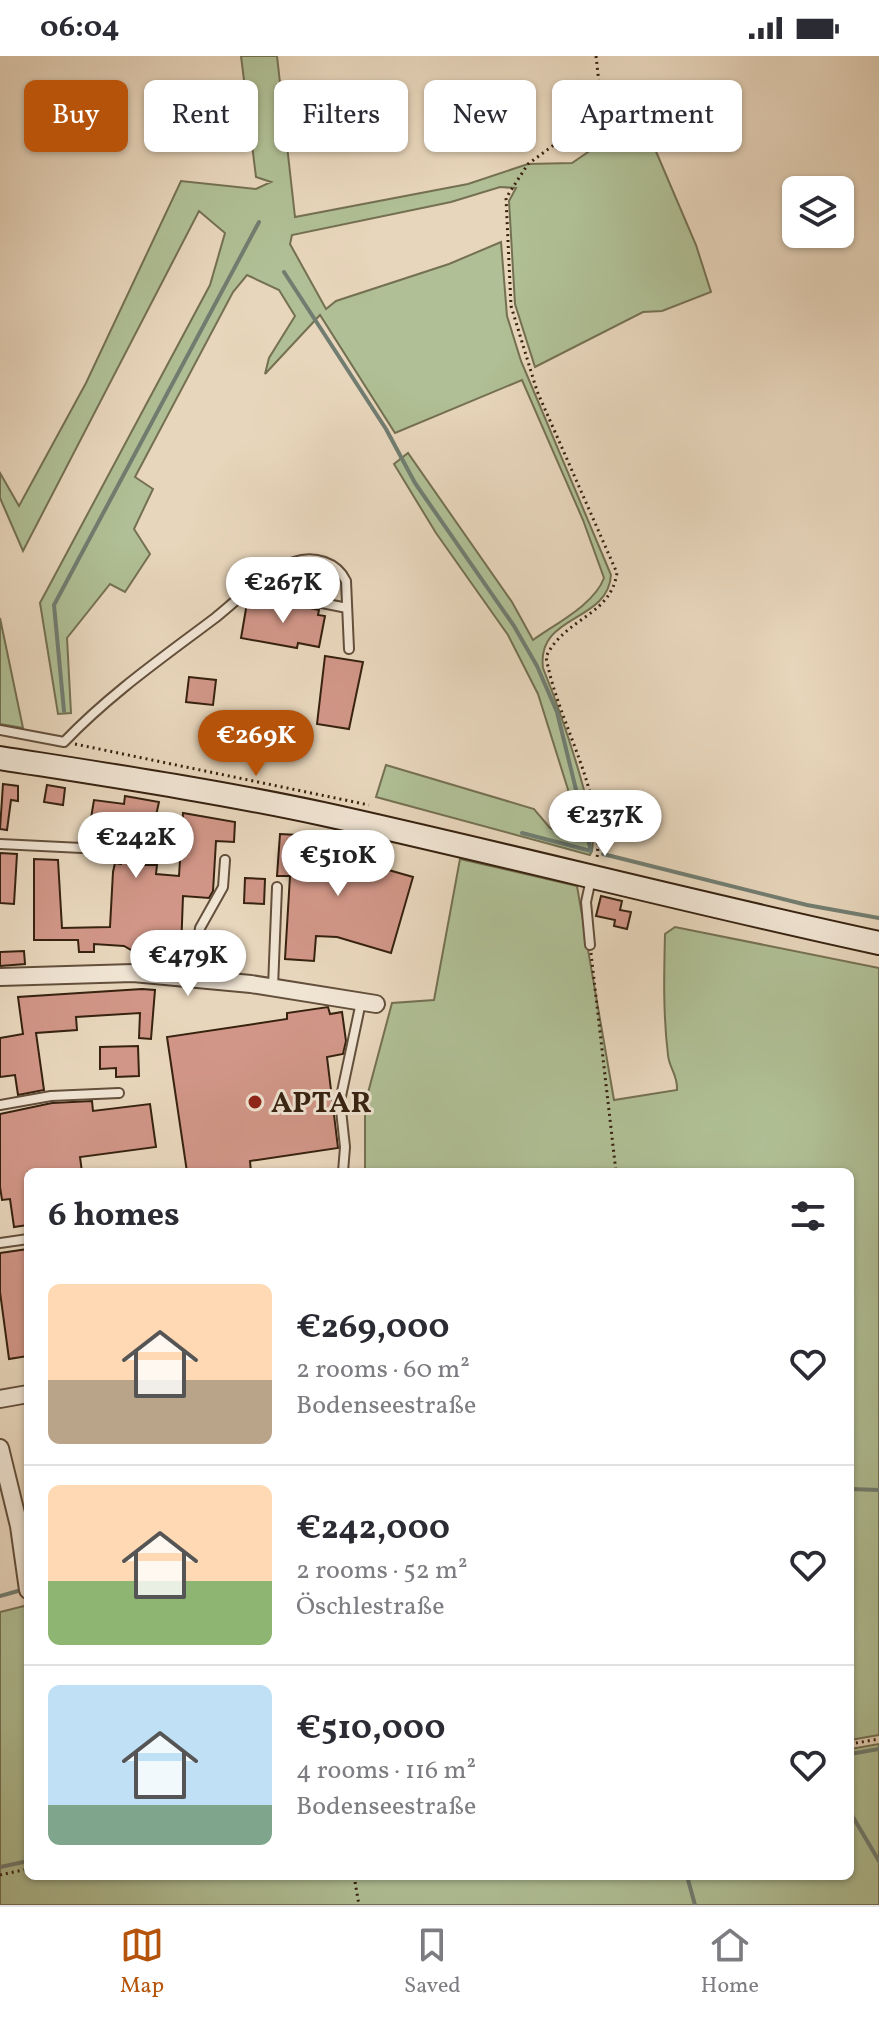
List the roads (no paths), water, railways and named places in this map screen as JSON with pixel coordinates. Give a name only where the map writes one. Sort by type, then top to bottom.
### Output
[{"type":"street","points":[[0,758],[180,786],[594,869],[879,943]]},
{"type":"street","points":[[0,977],[133,973],[273,987],[368,1003]]},
{"type":"street","points":[[0,1399],[24,1395]]},
{"type":"street","points":[[0,1448],[19,1526],[24,1564]]},
{"type":"lane","points":[[0,730],[64,742],[100,704],[291,563],[316,560],[341,571],[346,581],[349,649]]},
{"type":"lane","points":[[252,589],[347,608]]},
{"type":"lane","points":[[0,844],[82,848]]},
{"type":"lane","points":[[192,979],[200,928],[223,887],[225,860]]},
{"type":"lane","points":[[590,945],[586,902],[594,869]]},
{"type":"lane","points":[[273,987],[277,887]]},
{"type":"lane","points":[[343,1168],[345,1147],[340,1101],[368,1003]]},
{"type":"lane","points":[[0,1105],[51,1096],[119,1093]]},
{"type":"lane","points":[[0,1243],[24,1240]]},
{"type":"waterway","points":[[64,711],[54,605],[259,222]]},
{"type":"waterway","points":[[284,272],[386,429],[415,483],[514,626],[537,666],[557,712],[591,851],[522,833]]},
{"type":"waterway","points":[[603,854],[807,905],[879,918]]},
{"type":"waterway","points":[[854,1489],[879,1490]]},
{"type":"waterway","points":[[0,1596],[24,1589]]},
{"type":"waterway","points":[[854,1753],[879,1749]]},
{"type":"waterway","points":[[854,1819],[879,1861]]},
{"type":"waterway","points":[[0,1867],[24,1862]]},
{"type":"waterway","points":[[688,1880],[695,1905]]},
{"type":"place","name":"APTAR","points":[[255,1102]]}]
